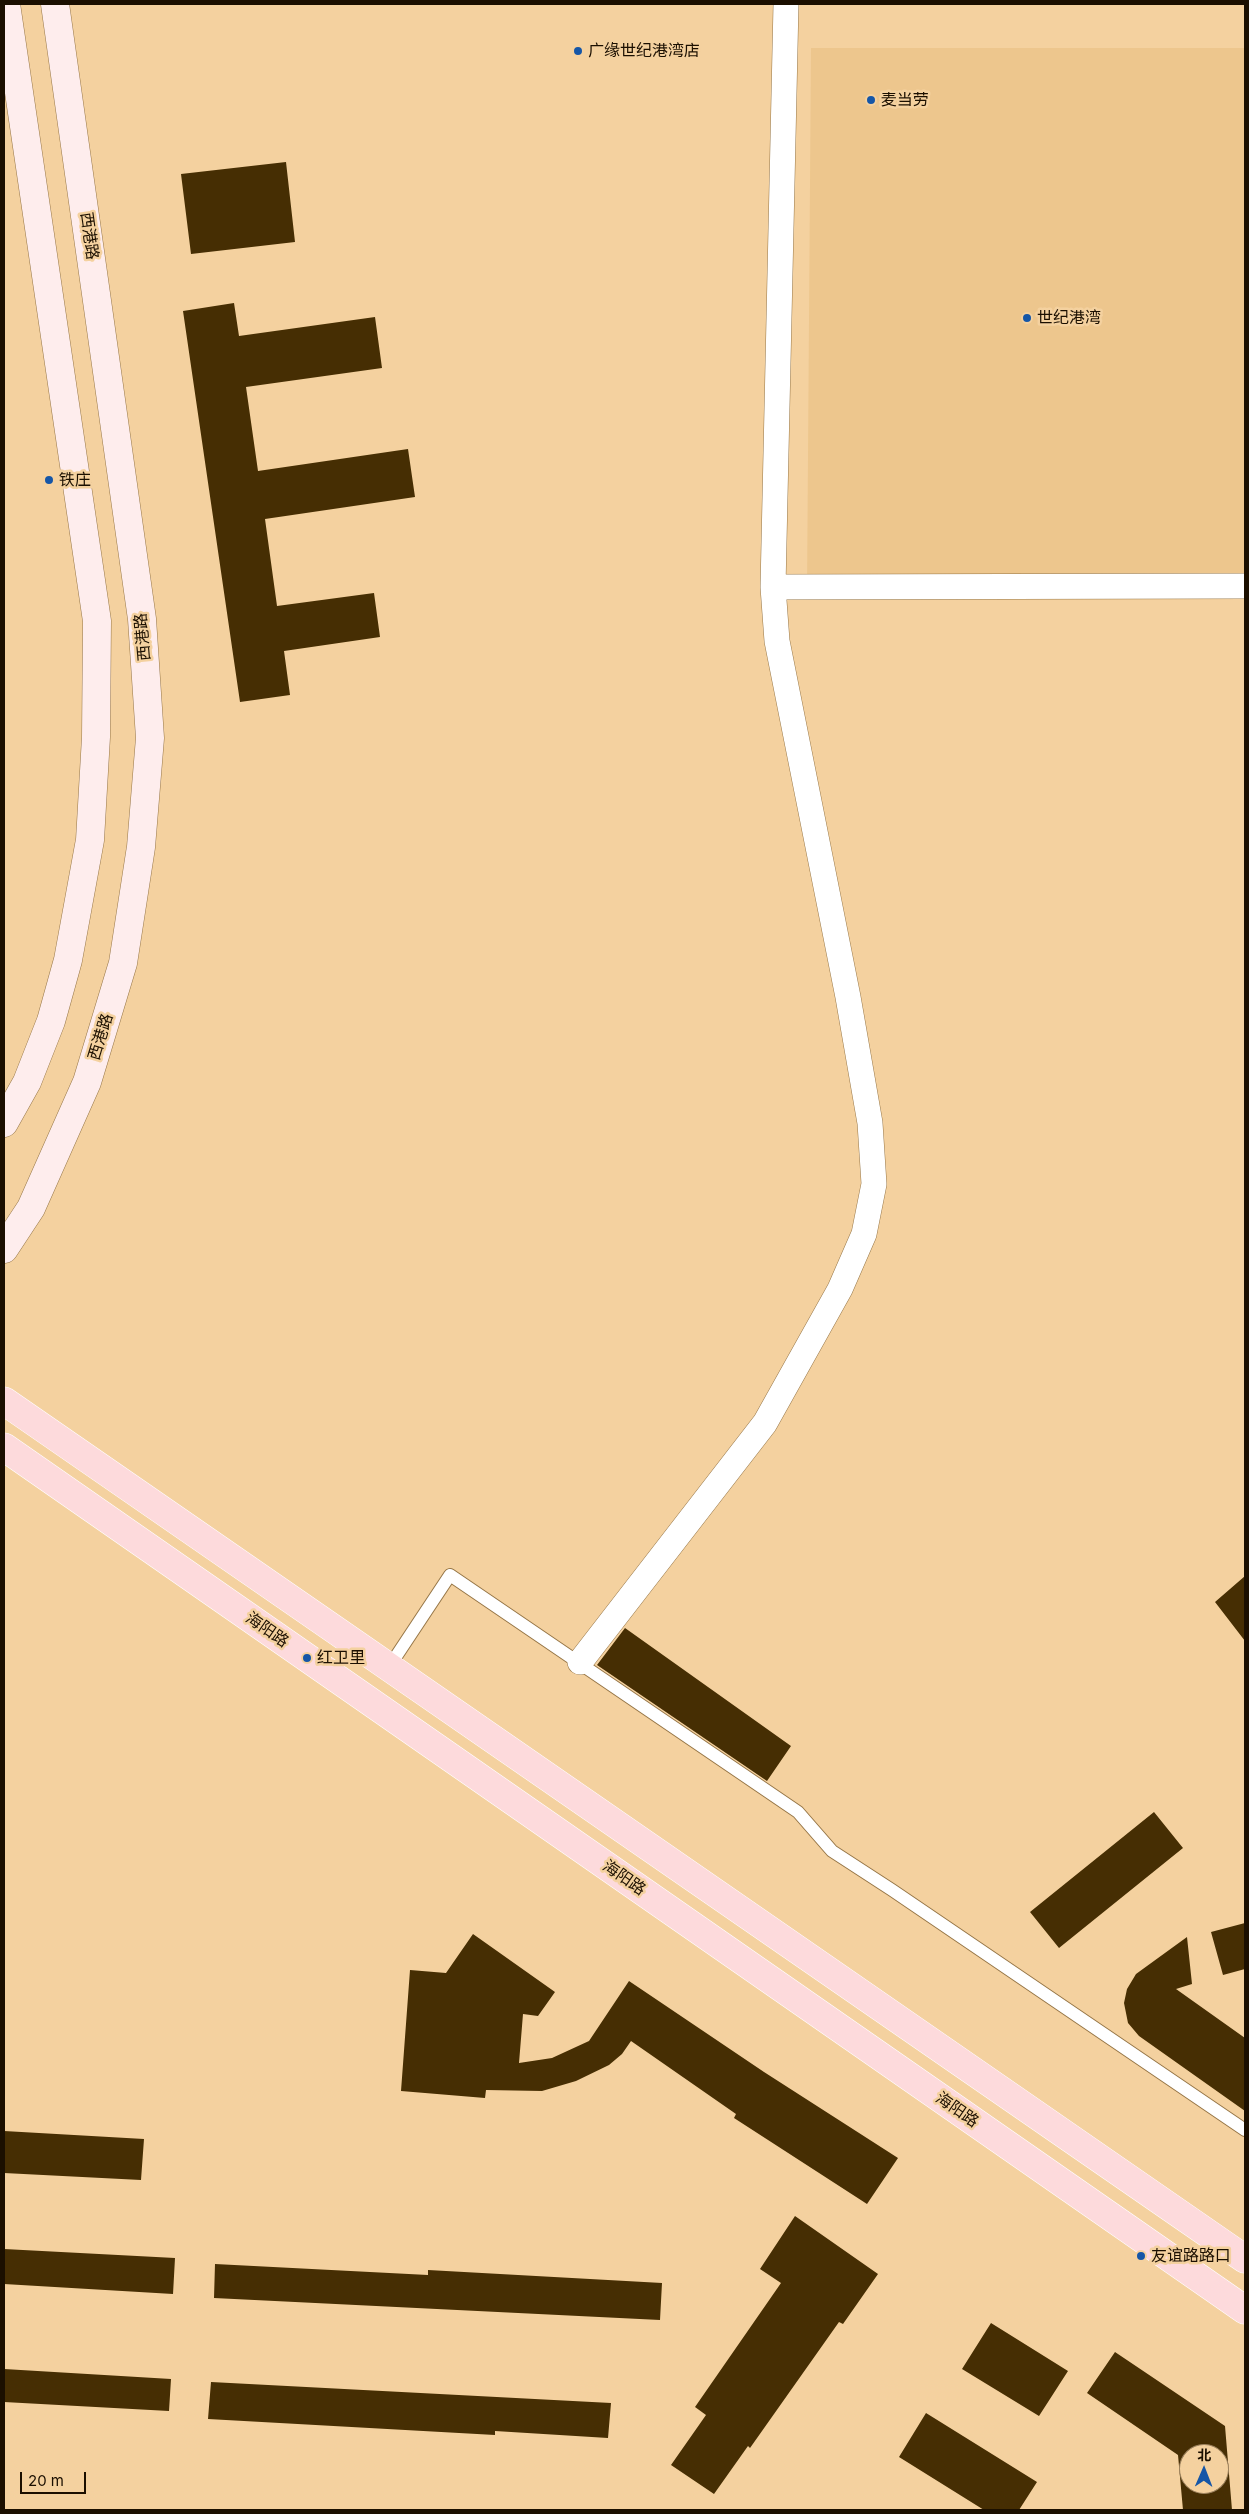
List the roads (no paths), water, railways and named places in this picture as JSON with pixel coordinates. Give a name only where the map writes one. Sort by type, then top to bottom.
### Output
[{"type":"main road","points":[[4,1123],[27,1082],[51,1021],[70,951],[90,840],[96,737],[97,622],[6,4]]},
{"type":"main road","name":"西港路","points":[[4,1249],[31,1208],[87,1082],[123,963],[141,847],[150,738],[141,610],[55,4]]},
{"type":"main road","points":[[4,1401],[1245,2258]]},
{"type":"main road","name":"海阳路","points":[[4,1447],[1245,2310]]},
{"type":"street","points":[[580,1662],[766,1423],[840,1289],[864,1234],[874,1184],[870,1122],[848,997],[777,641],[773,587],[786,4]]},
{"type":"street","points":[[773,587],[1245,586]]},
{"type":"lane","points":[[389,1667],[450,1575],[798,1812],[832,1851],[1245,2130]]},
{"type":"place","name":"广缘世纪港湾店","points":[[578,51]]},
{"type":"place","name":"麦当劳","points":[[871,100]]},
{"type":"place","name":"世纪港湾","points":[[1027,318]]},
{"type":"place","name":"铁庄","points":[[49,480]]},
{"type":"place","name":"红卫里","points":[[307,1658]]},
{"type":"place","name":"友谊路路口","points":[[1141,2256]]}]
